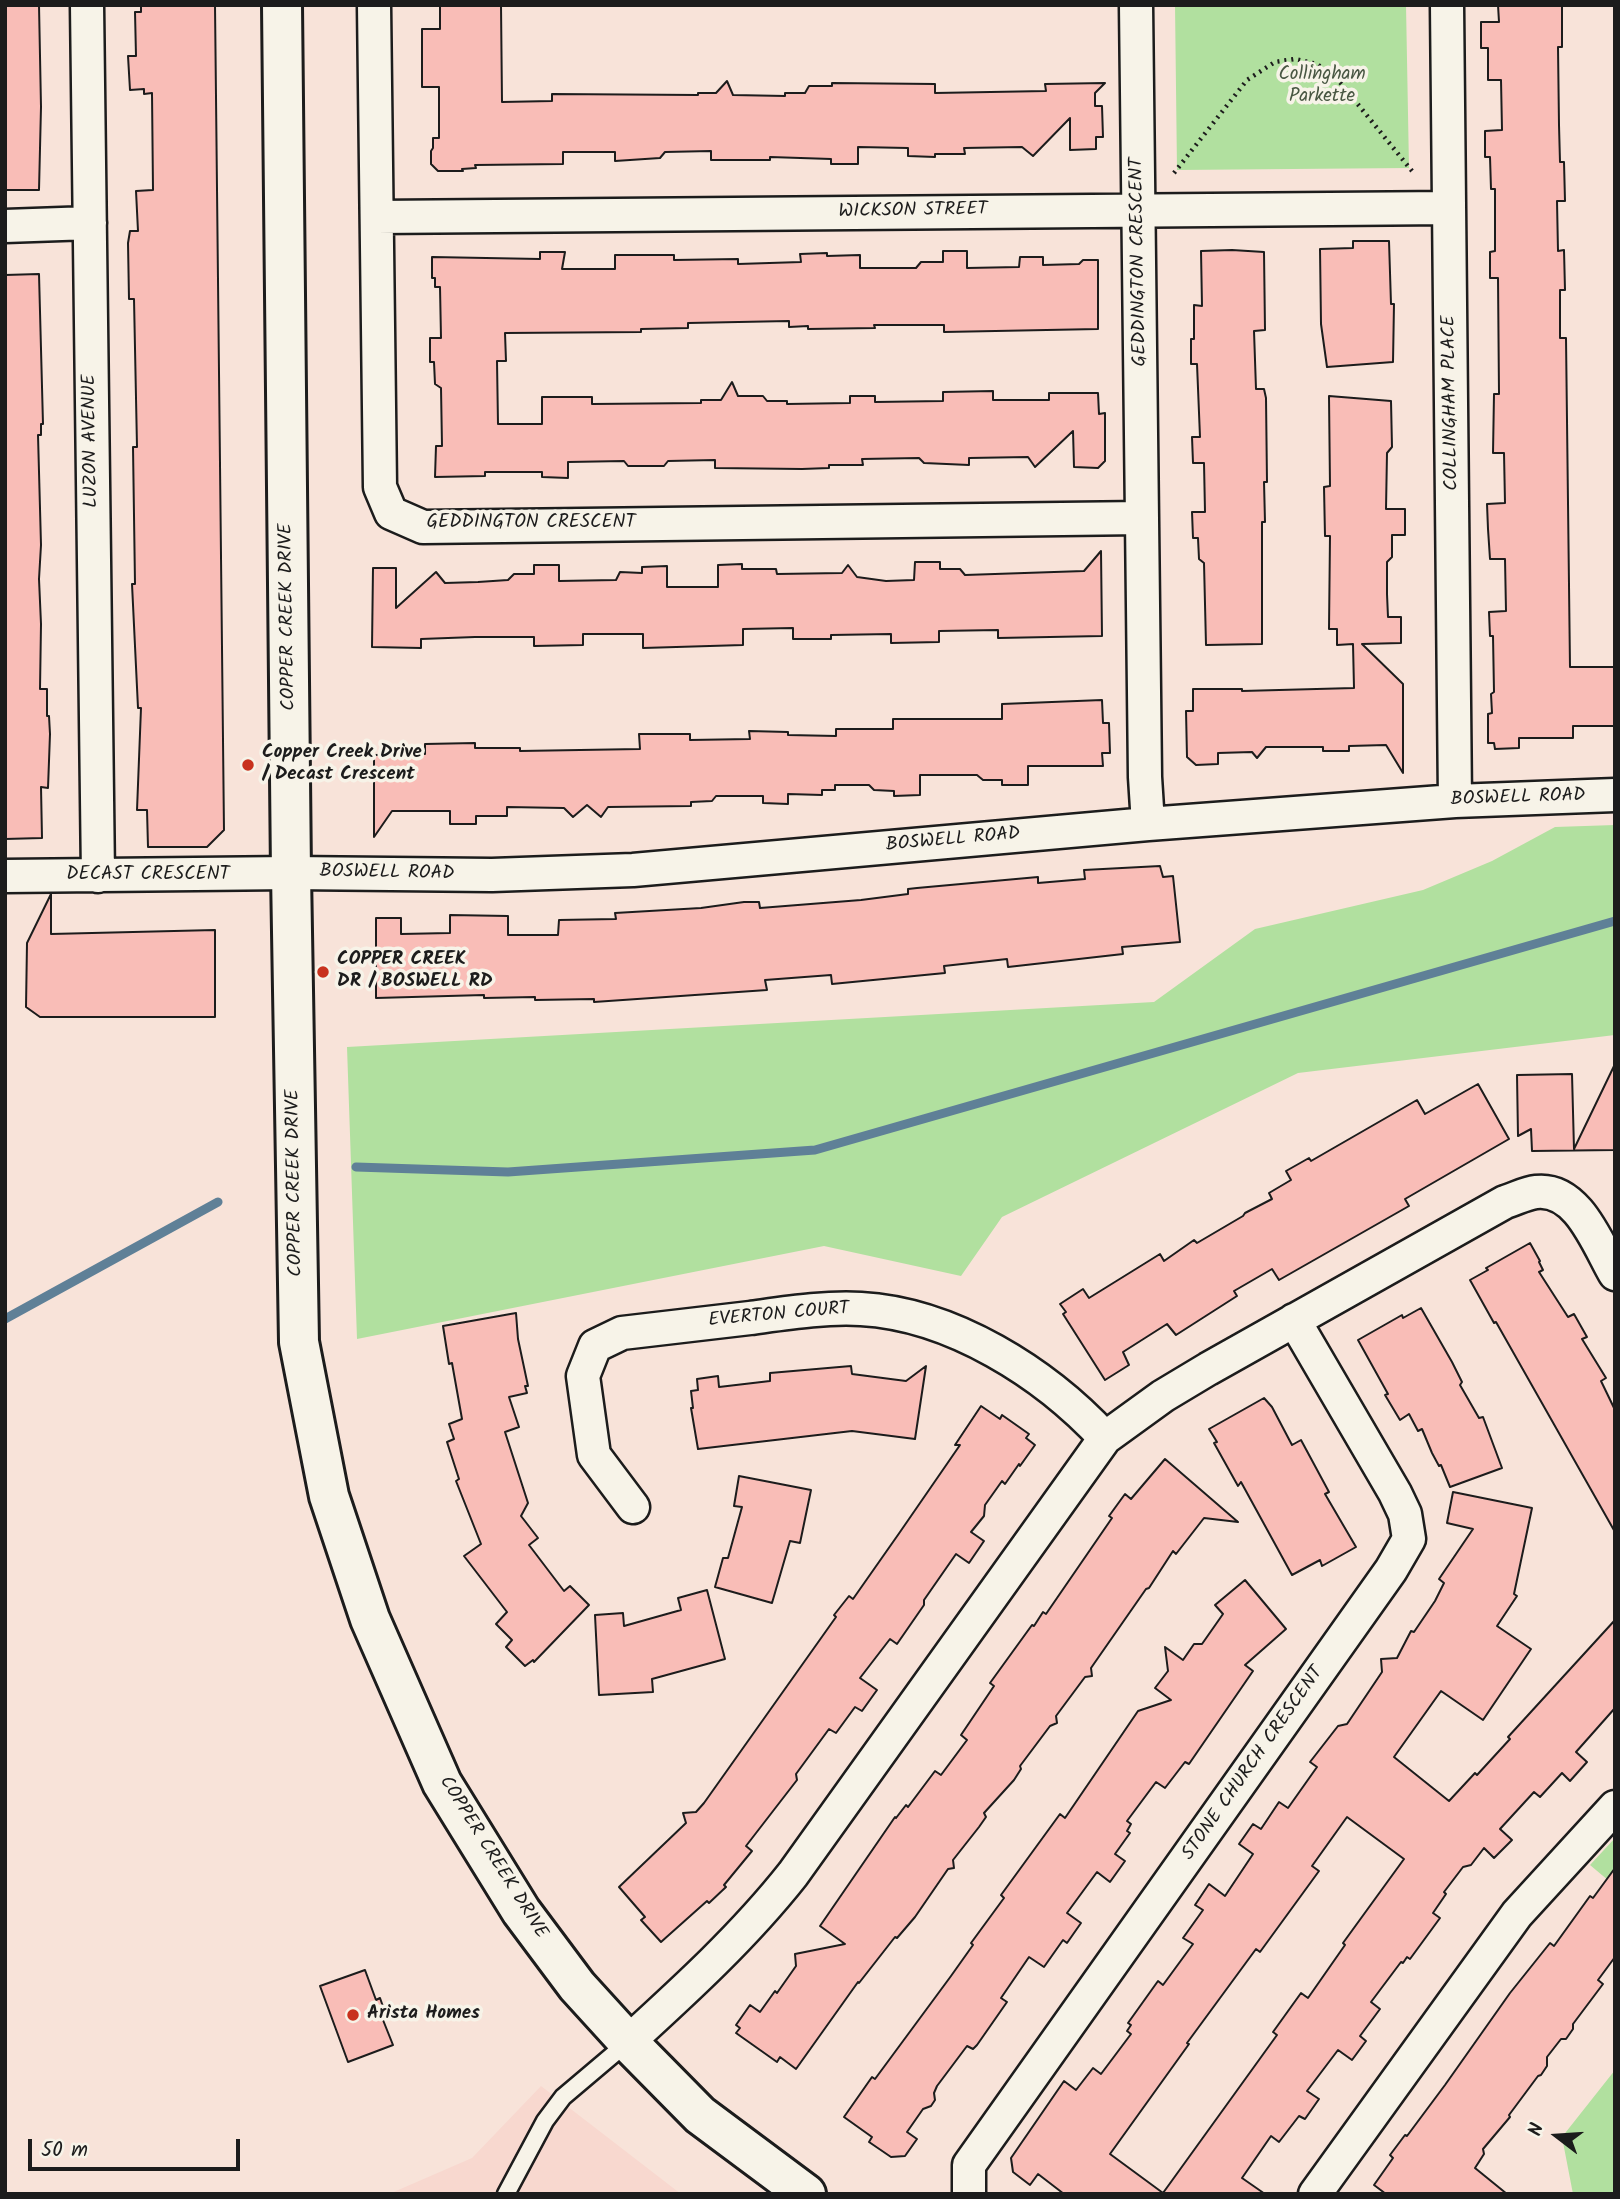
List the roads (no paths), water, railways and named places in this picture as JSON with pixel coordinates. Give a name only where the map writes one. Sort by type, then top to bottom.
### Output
[{"type":"street","name":"LUZON AVENUE","points":[[87,5],[97,876]]},
{"type":"street","name":"COPPER CREEK DRIVE","points":[[282,5],[299,1342],[329,1496],[370,1619],[442,1783],[522,1911],[577,1986],[700,2115],[806,2194]]},
{"type":"street","name":"GEDDINGTON CRESCENT","points":[[374,5],[380,487],[391,513],[423,527],[1142,518]]},
{"type":"street","name":"GEDDINGTON CRESCENT","points":[[1136,5],[1148,824]]},
{"type":"street","name":"COLLINGHAM PLACE","points":[[1447,5],[1455,801]]},
{"type":"street","name":"WICKSON STREET","points":[[377,217],[1450,208]]},
{"type":"street","points":[[5,226],[90,223]]},
{"type":"street","name":"BOSWELL ROAD","points":[[291,873],[492,875],[633,870],[1148,824],[1455,801],[1615,794]]},
{"type":"street","name":"DECAST CRESCENT","points":[[5,876],[291,873]]},
{"type":"street","points":[[628,2042],[734,1943],[771,1903],[1105,1438],[1163,1396],[1294,1320],[1505,1202],[1537,1191],[1560,1196],[1577,1209],[1615,1274]]},
{"type":"street","name":"EVERTON COURT","points":[[633,1507],[594,1455],[583,1376],[595,1346],[622,1333],[812,1310],[864,1309],[897,1314],[966,1334],[1015,1363],[1082,1412],[1105,1438]]},
{"type":"street","name":"STONE CHURCH CRESCENT","points":[[969,2194],[969,2165],[1391,1570],[1409,1539],[1405,1514],[1395,1493],[1294,1320]]},
{"type":"street","points":[[1315,2194],[1517,1914],[1615,1807]]},
{"type":"lane","points":[[506,2194],[545,2121],[563,2097],[628,2042]]},
{"type":"waterway","points":[[356,1167],[508,1172],[815,1150],[1615,921]]},
{"type":"waterway","points":[[5,1319],[218,1202]]},
{"type":"place","name":"Copper Creek Drive / Decast Crescent","points":[[248,765]]},
{"type":"place","name":"COPPER CREEK DR / BOSWELL RD","points":[[323,972]]},
{"type":"place","name":"Arista Homes","points":[[353,2015]]},
{"type":"park label","name":"Collingham Parkette","points":[[1322,87]]}]
